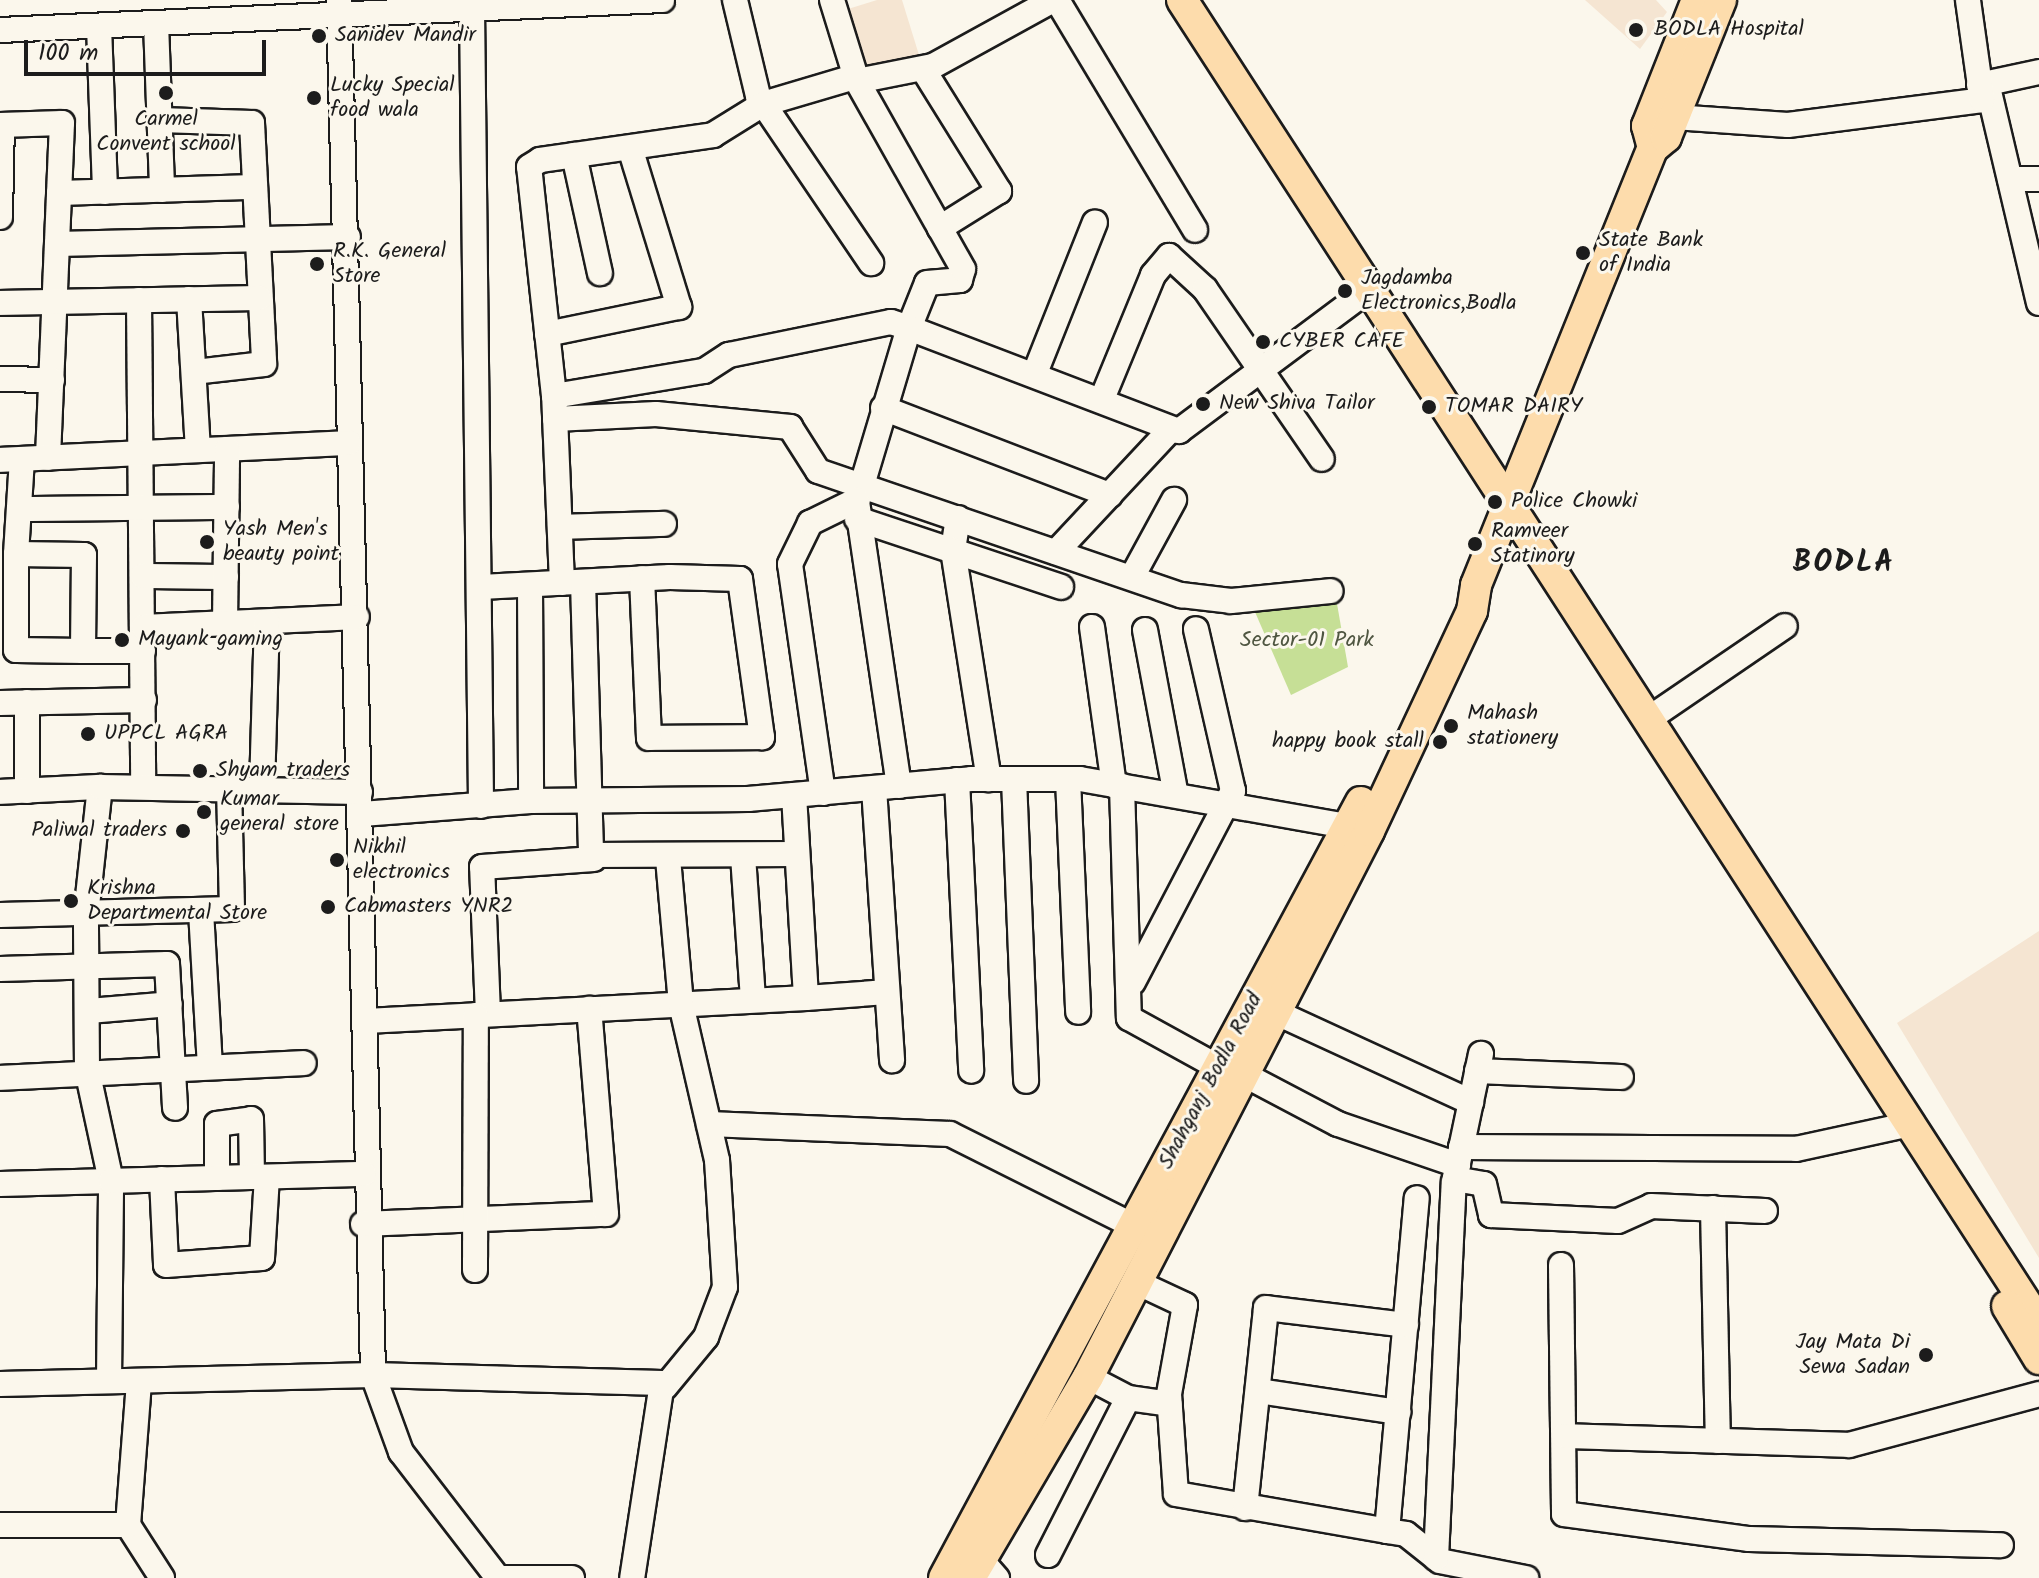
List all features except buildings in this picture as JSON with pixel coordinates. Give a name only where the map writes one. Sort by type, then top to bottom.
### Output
[{"type":"main road","points":[[1182,0],[1371,288],[1504,523],[1636,730],[1901,1128],[2039,1323]]},
{"type":"main road","points":[[1653,148],[1647,126],[1697,0]]},
{"type":"main road","name":"Shahganj Bodla Road","points":[[983,1572],[1136,1282],[1195,1138],[1229,1070],[1472,611],[1476,585],[1504,523],[1653,148],[1674,117],[1721,0]]},
{"type":"main road","points":[[1504,523],[1650,718],[2039,1359]]},
{"type":"main road","name":"Shahganj Bodla Road","points":[[1229,1070],[1275,1012],[1360,827]]},
{"type":"main road","name":"Shahganj Bodla Road","points":[[944,1578],[1136,1227],[1195,1138]]},
{"type":"street","points":[[0,30],[156,23],[339,8],[472,8],[662,0]]},
{"type":"street","points":[[735,0],[763,104],[871,263]]},
{"type":"street","points":[[832,0],[854,80],[964,273],[927,283],[883,408],[858,501],[899,786]]},
{"type":"street","points":[[594,859],[588,849],[591,804],[573,582],[560,527],[554,408],[528,172],[540,160],[713,135],[763,104],[854,80],[923,69],[1055,0],[1195,230]]},
{"type":"street","points":[[1968,0],[1983,84],[2010,179],[2039,303]]},
{"type":"street","points":[[339,8],[348,237],[349,443],[357,617],[366,1021],[363,1224],[373,1375],[401,1452],[499,1578],[572,1578]]},
{"type":"street","points":[[472,8],[481,587],[481,806]]},
{"type":"street","points":[[156,23],[162,190]]},
{"type":"street","points":[[99,26],[105,192]]},
{"type":"street","points":[[923,69],[999,191],[940,228]]},
{"type":"street","points":[[1983,84],[2039,72]]},
{"type":"street","points":[[1674,117],[1788,125],[1982,100],[1983,84]]},
{"type":"street","points":[[160,120],[251,120],[262,368],[195,372]]},
{"type":"street","points":[[0,217],[1,125],[62,123],[48,458]]},
{"type":"street","points":[[547,334],[679,307],[630,148]]},
{"type":"street","points":[[574,155],[600,273]]},
{"type":"street","points":[[2010,179],[2039,179]]},
{"type":"street","points":[[59,193],[254,187]]},
{"type":"street","points":[[1035,373],[1095,222]]},
{"type":"street","points":[[57,244],[348,237]]},
{"type":"street","points":[[1102,399],[1165,256],[1205,289],[1260,374],[1322,459]]},
{"type":"street","points":[[554,408],[704,371],[729,355],[891,322],[1035,373],[1170,430],[1187,428],[1371,288]]},
{"type":"street","points":[[0,303],[259,298]]},
{"type":"street","points":[[189,299],[198,450]]},
{"type":"street","points":[[139,300],[143,454],[143,787]]},
{"type":"street","points":[[0,379],[52,380]]},
{"type":"street","points":[[554,408],[790,427],[816,470],[858,501],[953,550],[1061,587]]},
{"type":"street","points":[[883,408],[1110,495]]},
{"type":"street","points":[[1056,552],[1170,430]]},
{"type":"street","points":[[349,443],[11,459],[21,509],[16,554],[16,650],[83,651],[225,624],[357,617]]},
{"type":"street","points":[[225,624],[227,449]]},
{"type":"street","points":[[1132,577],[1174,500]]},
{"type":"street","points":[[823,793],[790,564],[810,523],[858,501],[958,518],[1132,577],[1219,601],[1331,591]]},
{"type":"street","points":[[21,509],[227,507]]},
{"type":"street","points":[[958,518],[953,550],[989,779]]},
{"type":"street","points":[[560,527],[664,524]]},
{"type":"street","points":[[16,554],[84,555],[83,651]]},
{"type":"street","points":[[143,576],[226,577]]},
{"type":"street","points":[[481,587],[642,578],[744,582],[762,737],[649,738],[642,578]]},
{"type":"street","points":[[530,585],[531,801]]},
{"type":"street","points":[[262,788],[267,622]]},
{"type":"street","points":[[1650,718],[1785,626]]},
{"type":"street","points":[[1092,627],[1118,786],[1133,982],[1131,1022],[1338,1124],[1458,1164],[1484,1184],[1491,1215],[1618,1221],[1644,1206],[1765,1211]]},
{"type":"street","points":[[1133,982],[1233,791],[1196,629]]},
{"type":"street","points":[[1145,630],[1176,795]]},
{"type":"street","points":[[0,703],[144,700]]},
{"type":"street","points":[[27,702],[27,791]]},
{"type":"street","points":[[1014,779],[1026,1081]]},
{"type":"street","points":[[0,792],[229,786],[361,803],[481,806],[531,801],[591,804],[794,795],[957,780],[1068,779],[1360,827]]},
{"type":"street","points":[[1068,779],[1078,1012]]},
{"type":"street","points":[[957,780],[971,1071]]},
{"type":"street","points":[[0,915],[228,910],[235,902],[229,786]]},
{"type":"street","points":[[100,787],[86,915],[87,1070],[111,1181],[109,1381]]},
{"type":"street","points":[[874,788],[892,1060]]},
{"type":"street","points":[[794,795],[806,998]]},
{"type":"street","points":[[475,1270],[482,1015],[482,867],[594,859],[797,854]]},
{"type":"street","points":[[743,856],[753,1000]]},
{"type":"street","points":[[632,1578],[665,1387],[706,1337],[725,1287],[709,1124],[681,1004],[668,858]]},
{"type":"street","points":[[201,911],[210,1065]]},
{"type":"street","points":[[0,969],[164,962],[170,1004],[175,1108]]},
{"type":"street","points":[[366,1021],[887,992]]},
{"type":"street","points":[[89,1011],[170,1004]]},
{"type":"street","points":[[363,1224],[474,1223],[606,1214],[589,1009]]},
{"type":"street","points":[[1275,1012],[1471,1102]]},
{"type":"street","points":[[1436,1558],[1458,1164],[1479,1062],[1621,1077]]},
{"type":"street","points":[[0,1078],[173,1065],[304,1063]]},
{"type":"street","points":[[162,1179],[166,1265],[262,1258],[260,1177],[251,1119],[217,1124],[217,1178]]},
{"type":"street","points":[[709,1124],[950,1134],[1136,1227]]},
{"type":"street","points":[[1458,1164],[1796,1149],[1901,1128]]},
{"type":"street","points":[[0,1184],[364,1174]]},
{"type":"street","points":[[1387,1531],[1417,1198]]},
{"type":"street","points":[[1713,1208],[1718,1441]]},
{"type":"street","points":[[1561,1265],[1564,1514],[1749,1539],[2001,1545]]},
{"type":"street","points":[[1136,1282],[1185,1305],[1170,1404],[1176,1494],[1406,1534],[1436,1558],[1482,1574],[1526,1578]]},
{"type":"street","points":[[1245,1508],[1266,1308],[1406,1325]]},
{"type":"street","points":[[0,1384],[373,1375],[665,1387]]},
{"type":"street","points":[[1088,1377],[1128,1398],[1170,1404]]},
{"type":"street","points":[[139,1382],[128,1525],[162,1578]]},
{"type":"street","points":[[1258,1391],[1398,1412]]},
{"type":"street","points":[[1564,1436],[1862,1444],[2039,1394]]},
{"type":"street","points":[[1048,1555],[1128,1398]]},
{"type":"street","points":[[0,1525],[128,1525]]},
{"type":"shaded area","points":[[877,0],[902,0],[919,55],[867,71],[848,9]]},
{"type":"shaded area","name":"BODLA Hospital","points":[[1585,0],[1656,0],[1667,12],[1640,49]]},
{"type":"shaded area","points":[[2039,931],[2039,1258],[1897,1023]]},
{"type":"green space","name":"Sector-01 Park","points":[[1336,598],[1348,667],[1291,695],[1255,612]]},
{"type":"place","name":"BODLA Hospital","points":[[1636,30]]},
{"type":"place","name":"Sanidev Mandir","points":[[319,36]]},
{"type":"place","name":"Carmel Convent school","points":[[166,93]]},
{"type":"place","name":"Lucky Special food wala","points":[[314,98]]},
{"type":"place","name":"State Bank of India","points":[[1583,253]]},
{"type":"place","name":"R.K. General Store","points":[[317,264]]},
{"type":"place","name":"Jagdamba Electronics,Bodla","points":[[1345,291]]},
{"type":"place","name":"CYBER CAFE","points":[[1263,342]]},
{"type":"place","name":"New Shiva Tailor","points":[[1203,404]]},
{"type":"place","name":"TOMAR DAIRY","points":[[1429,407]]},
{"type":"place","name":"Police Chowki","points":[[1495,502]]},
{"type":"place","name":"Yash Men's beauty point","points":[[207,542]]},
{"type":"place","name":"Ramveer Statinory","points":[[1475,544]]},
{"type":"place","name":"Mayank gaming","points":[[122,640]]},
{"type":"place","name":"Mahash stationery","points":[[1451,726]]},
{"type":"place","name":"UPPCL AGRA","points":[[88,734]]},
{"type":"place","name":"happy book stall","points":[[1440,742]]},
{"type":"place","name":"Shyam traders","points":[[200,771]]},
{"type":"place","name":"Kumar general store","points":[[204,812]]},
{"type":"place","name":"Paliwal traders","points":[[183,831]]},
{"type":"place","name":"Nikhil electronics","points":[[337,860]]},
{"type":"place","name":"Krishna Departmental Store","points":[[71,901]]},
{"type":"place","name":"Cabmasters YNR2","points":[[328,907]]},
{"type":"place","name":"Jay Mata Di Sewa Sadan","points":[[1926,1355]]},
{"type":"district","name":"BODLA","points":[[1844,563]]}]
